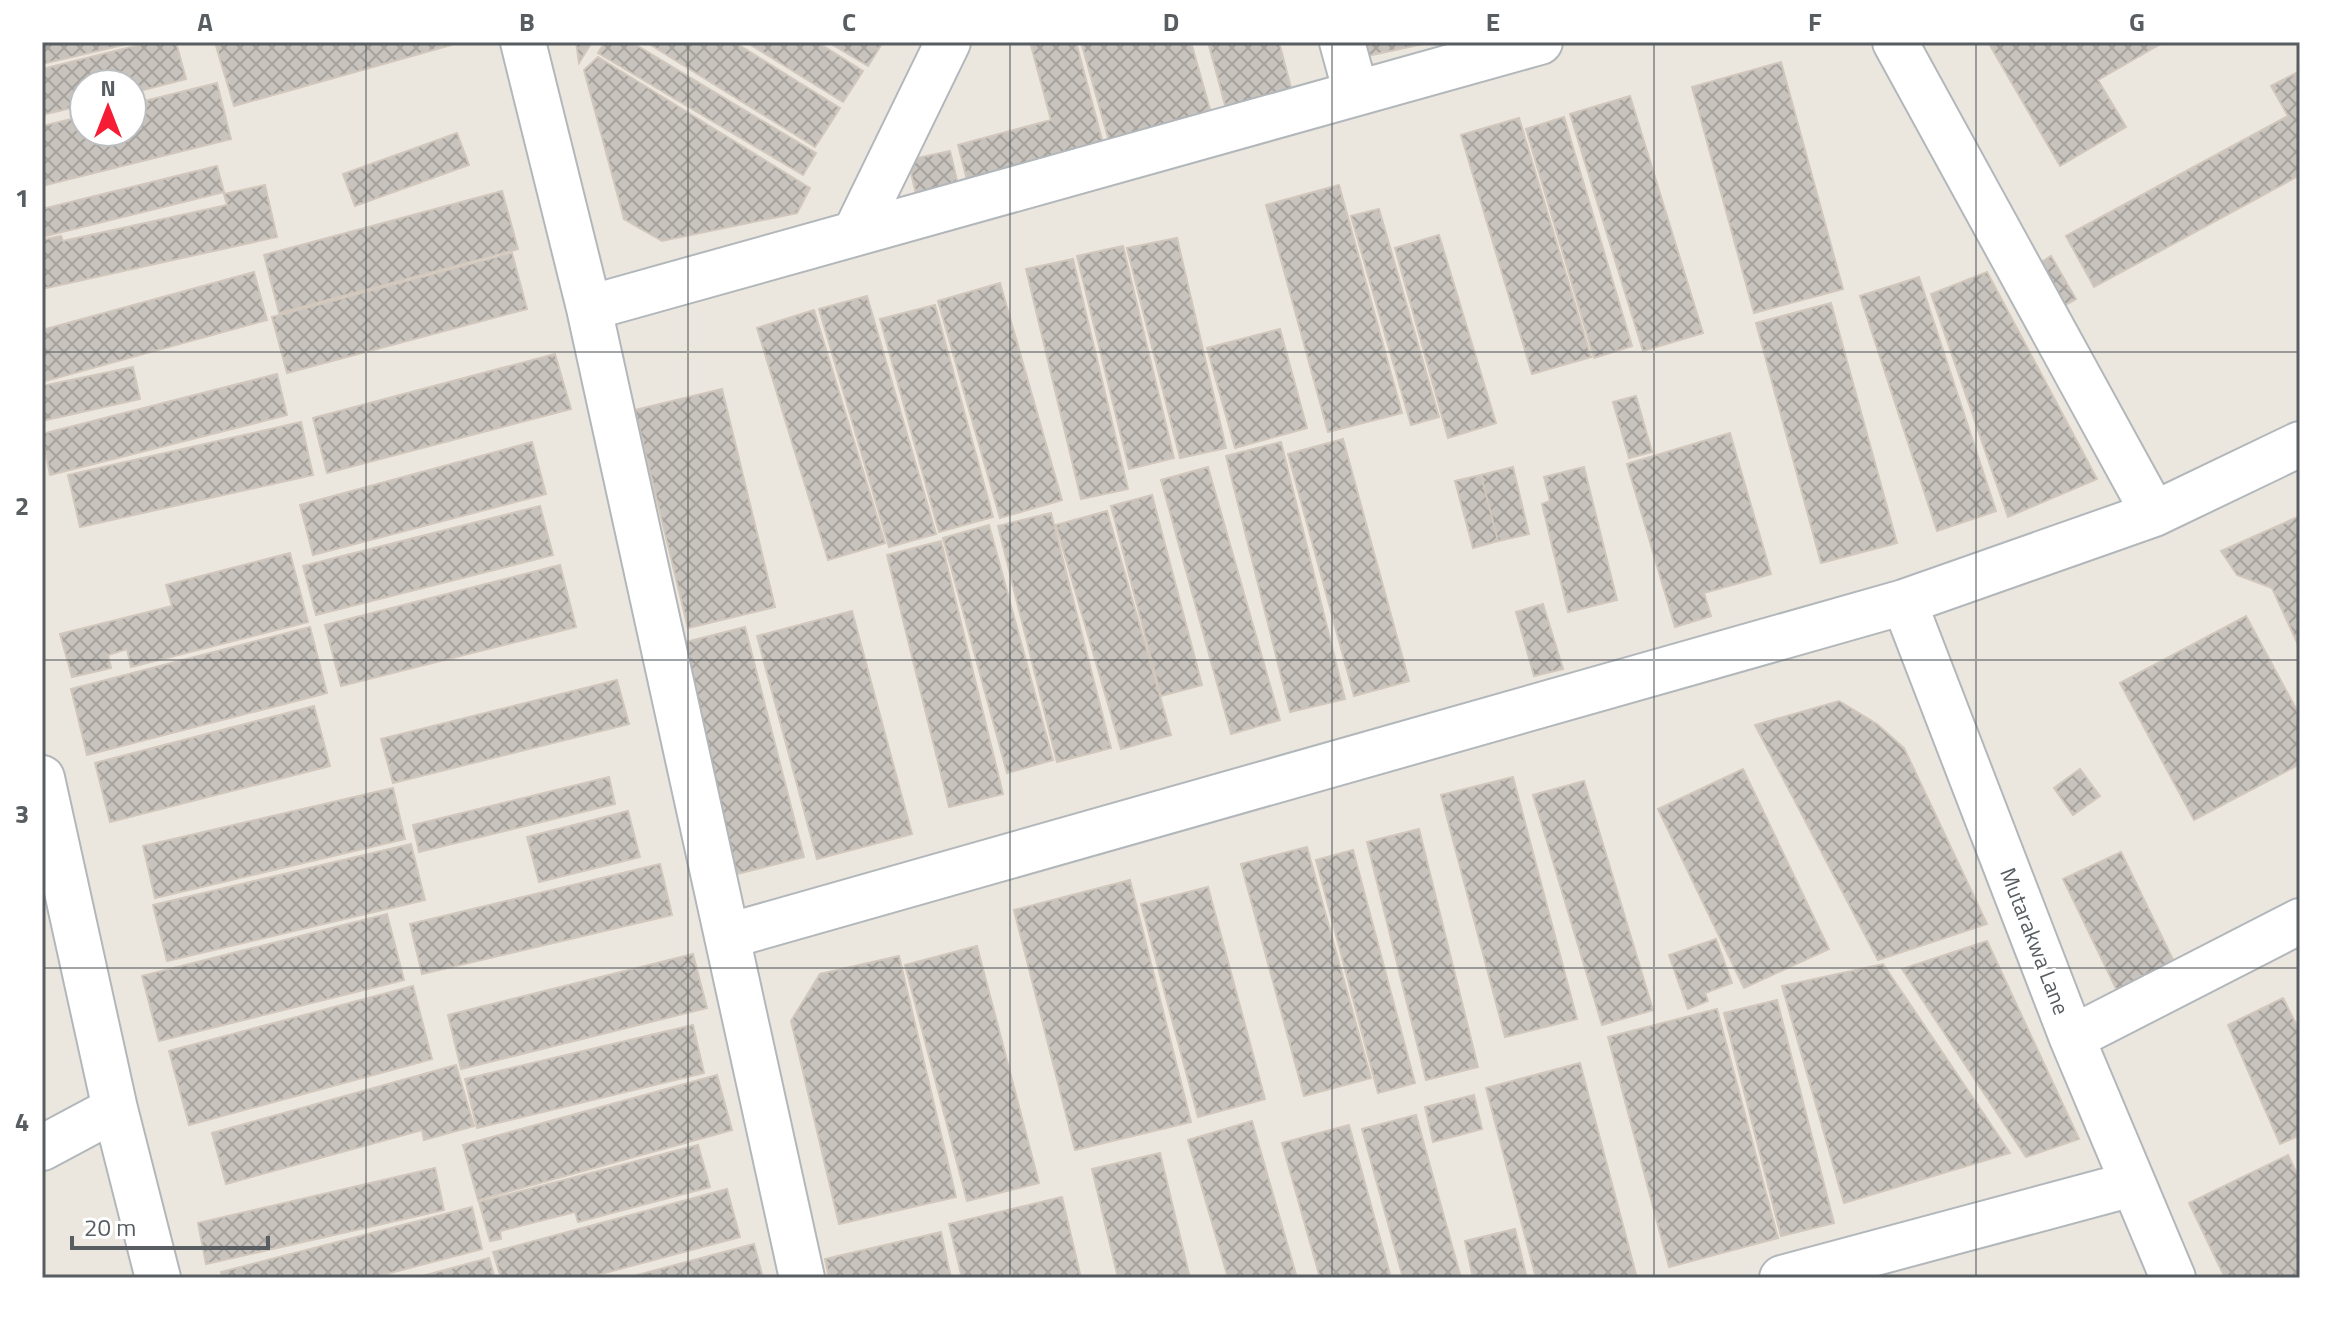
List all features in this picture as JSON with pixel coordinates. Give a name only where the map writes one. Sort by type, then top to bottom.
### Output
[{"type":"street","points":[[523,42],[589,308],[802,1278]]},
{"type":"street","points":[[855,233],[948,42]]},
{"type":"street","points":[[1342,42],[1356,93]]},
{"type":"street","points":[[589,308],[1540,42]]},
{"type":"street","points":[[1895,42],[2154,514]]},
{"type":"street","points":[[728,936],[1904,602],[2154,514],[2300,444]]},
{"type":"street","name":"Mutarakwa Lane","points":[[1904,602],[2072,1038],[2173,1278]]},
{"type":"street","points":[[42,778],[115,1109],[158,1278]]},
{"type":"street","points":[[2072,1038],[2300,921]]},
{"type":"street","points":[[42,1148],[115,1109]]},
{"type":"street","points":[[1782,1278],[2132,1184]]},
{"type":"building","points":[[42,42],[136,42],[42,64]]},
{"type":"building","points":[[151,42],[176,42],[186,79],[148,89],[148,68],[68,68],[68,109],[42,115],[42,69]]},
{"type":"building","points":[[230,42],[450,42],[451,45],[234,106],[216,46]]},
{"type":"building","points":[[576,42],[592,42],[579,63]]},
{"type":"building","points":[[605,42],[631,42],[816,153],[803,175],[598,53]]},
{"type":"building","points":[[646,42],[734,42],[840,108],[815,147]]},
{"type":"building","points":[[746,42],[817,42],[863,71],[843,102]]},
{"type":"building","points":[[828,42],[883,42],[868,66]]},
{"type":"building","points":[[1030,42],[1076,42],[1104,147],[968,184],[958,145],[1051,120]]},
{"type":"building","points":[[1081,42],[1191,42],[1213,120],[1111,148]]},
{"type":"building","points":[[1208,42],[1279,42],[1294,99],[1228,116]]},
{"type":"building","points":[[1363,42],[1428,42],[1428,43],[1367,56]]},
{"type":"building","points":[[1988,42],[2164,42],[2098,80],[2126,127],[2060,166]]},
{"type":"building","points":[[598,57],[810,188],[797,213],[662,241],[624,219],[584,70]]},
{"type":"building","points":[[1781,62],[1843,289],[1754,313],[1692,87]]},
{"type":"building","points":[[2300,71],[2300,175],[2094,287],[2066,236],[2288,116],[2271,86]]},
{"type":"building","points":[[217,83],[231,139],[42,186],[42,126],[68,120],[68,148],[148,148],[148,100]]},
{"type":"building","points":[[1630,96],[1703,333],[1643,351],[1570,114]]},
{"type":"building","points":[[1564,117],[1632,346],[1594,358],[1526,129]]},
{"type":"building","points":[[1519,118],[1591,357],[1532,374],[1461,135]]},
{"type":"building","points":[[457,133],[469,165],[355,206],[343,174]]},
{"type":"building","points":[[950,151],[961,197],[919,207],[908,160]]},
{"type":"building","points":[[217,166],[224,192],[42,237],[42,209]]},
{"type":"building","points":[[265,185],[277,237],[42,289],[42,240],[61,236],[63,241],[227,205],[224,194]]},
{"type":"building","points":[[1339,185],[1402,413],[1328,432],[1266,205]]},
{"type":"building","points":[[502,191],[518,249],[279,313],[264,255]]},
{"type":"building","points":[[1379,209],[1439,417],[1411,425],[1351,216]]},
{"type":"building","points":[[1439,235],[1496,423],[1448,438],[1395,248]]},
{"type":"building","points":[[1177,238],[1226,448],[1180,458],[1127,248]]},
{"type":"building","points":[[1123,246],[1174,458],[1129,469],[1077,256]]},
{"type":"building","points":[[512,253],[527,309],[287,373],[272,317]]},
{"type":"building","points":[[2051,256],[2076,299],[2051,313],[2026,272]]},
{"type":"building","points":[[1073,259],[1128,489],[1081,499],[1026,269]]},
{"type":"building","points":[[254,272],[267,320],[42,382],[42,330]]},
{"type":"building","points":[[1987,272],[2097,479],[2008,517],[1931,294]]},
{"type":"building","points":[[1919,277],[1996,511],[1937,531],[1860,296]]},
{"type":"building","points":[[1000,283],[1062,500],[1000,518],[938,301]]},
{"type":"building","points":[[867,296],[936,534],[889,547],[819,309]]},
{"type":"building","points":[[1831,303],[1897,543],[1821,563],[1756,323]]},
{"type":"building","points":[[935,305],[993,517],[939,532],[880,319]]},
{"type":"building","points":[[814,310],[885,543],[828,560],[757,328]]},
{"type":"building","points":[[1280,329],[1307,428],[1235,448],[1207,348]]},
{"type":"building","points":[[555,354],[571,409],[327,473],[313,418]]},
{"type":"building","points":[[133,367],[140,399],[42,421],[42,386]]},
{"type":"building","points":[[277,374],[287,415],[50,475],[42,434]]},
{"type":"building","points":[[722,389],[775,607],[688,628],[635,410]]},
{"type":"building","points":[[1636,396],[1652,452],[1629,458],[1613,402]]},
{"type":"building","points":[[301,422],[313,475],[80,527],[68,475]]},
{"type":"building","points":[[1730,433],[1771,574],[1704,593],[1711,616],[1675,627],[1627,464]]},
{"type":"building","points":[[1343,439],[1409,681],[1354,696],[1288,454]]},
{"type":"building","points":[[532,442],[546,494],[313,555],[300,505]]},
{"type":"building","points":[[1281,442],[1345,699],[1290,712],[1226,456]]},
{"type":"building","points":[[1208,467],[1280,720],[1231,734],[1161,480]]},
{"type":"building","points":[[1513,467],[1529,534],[1498,541],[1481,475]]},
{"type":"building","points":[[1584,467],[1617,600],[1568,612],[1542,504],[1550,501],[1544,477]]},
{"type":"building","points":[[1481,475],[1498,541],[1473,548],[1455,481]]},
{"type":"building","points":[[1152,495],[1202,685],[1161,696],[1111,506]]},
{"type":"building","points":[[540,506],[553,555],[316,615],[303,566]]},
{"type":"building","points":[[1107,511],[1171,735],[1121,749],[1056,525]]},
{"type":"building","points":[[1051,513],[1111,748],[1057,762],[998,526]]},
{"type":"building","points":[[2300,516],[2300,649],[2272,588],[2237,575],[2221,551]]},
{"type":"building","points":[[989,525],[1053,760],[1007,773],[943,538]]},
{"type":"building","points":[[941,541],[1003,794],[949,807],[887,555]]},
{"type":"building","points":[[290,553],[308,622],[131,667],[127,649],[108,655],[111,668],[72,677],[60,634],[172,606],[166,585]]},
{"type":"building","points":[[560,565],[576,627],[341,686],[325,625]]},
{"type":"building","points":[[1543,604],[1563,669],[1534,676],[1516,612]]},
{"type":"building","points":[[852,611],[912,834],[817,859],[757,636]]},
{"type":"building","points":[[2246,616],[2300,716],[2300,764],[2194,820],[2120,683]]},
{"type":"building","points":[[310,627],[327,693],[87,755],[71,689]]},
{"type":"building","points":[[745,627],[804,857],[737,874],[678,644]]},
{"type":"building","points":[[617,680],[629,724],[393,783],[381,739]]},
{"type":"building","points":[[1839,701],[1877,724],[1904,748],[1987,924],[1878,960],[1755,725]]},
{"type":"building","points":[[314,706],[330,766],[110,822],[95,763]]},
{"type":"building","points":[[1743,769],[1829,949],[1744,988],[1658,809]]},
{"type":"building","points":[[2080,769],[2100,796],[2073,815],[2054,788]]},
{"type":"building","points":[[609,777],[615,804],[419,852],[413,825]]},
{"type":"building","points":[[1513,777],[1577,1019],[1505,1037],[1441,795]]},
{"type":"building","points":[[1584,781],[1653,1010],[1602,1025],[1533,795]]},
{"type":"building","points":[[393,788],[405,839],[155,898],[143,846]]},
{"type":"building","points":[[628,811],[640,857],[539,882],[527,837]]},
{"type":"building","points":[[1419,829],[1478,1067],[1426,1080],[1367,842]]},
{"type":"building","points":[[411,844],[425,900],[167,961],[153,905]]},
{"type":"building","points":[[1307,847],[1371,1078],[1304,1096],[1241,864]]},
{"type":"building","points":[[1353,850],[1415,1083],[1378,1093],[1316,860]]},
{"type":"building","points":[[2121,852],[2179,972],[2121,999],[2063,879]]},
{"type":"building","points":[[660,864],[672,915],[422,974],[410,924]]},
{"type":"building","points":[[1130,880],[1191,1122],[1075,1150],[1014,910]]},
{"type":"building","points":[[1208,887],[1265,1099],[1198,1117],[1141,904]]},
{"type":"building","points":[[387,914],[404,980],[159,1041],[142,976]]},
{"type":"building","points":[[1716,939],[1732,983],[1705,993],[1708,1001],[1688,1009],[1669,955]]},
{"type":"building","points":[[1987,941],[2079,1139],[2026,1157],[1902,969]]},
{"type":"building","points":[[977,946],[1039,1183],[967,1201],[905,965]]},
{"type":"building","points":[[693,954],[707,1008],[461,1069],[448,1015]]},
{"type":"building","points":[[899,956],[956,1197],[839,1224],[791,1021],[820,974]]},
{"type":"building","points":[[1883,964],[2010,1153],[1844,1203],[1782,986]]},
{"type":"building","points":[[413,986],[432,1059],[189,1125],[169,1051]]},
{"type":"building","points":[[2283,998],[2300,1032],[2300,1135],[2280,1144],[2228,1025]]},
{"type":"building","points":[[1777,1000],[1834,1223],[1781,1236],[1724,1013]]},
{"type":"building","points":[[1717,1009],[1778,1238],[1669,1267],[1608,1037]]},
{"type":"building","points":[[693,1025],[704,1073],[477,1128],[465,1079]]},
{"type":"building","points":[[1580,1063],[1637,1278],[1536,1278],[1486,1088]]},
{"type":"building","points":[[456,1065],[474,1126],[424,1140],[422,1130],[226,1184],[212,1133]]},
{"type":"building","points":[[717,1075],[732,1130],[478,1200],[463,1145]]},
{"type":"building","points":[[1474,1095],[1482,1129],[1433,1142],[1425,1107]]},
{"type":"building","points":[[1416,1115],[1461,1278],[1403,1278],[1362,1129]]},
{"type":"building","points":[[1252,1121],[1297,1278],[1228,1278],[1188,1140]]},
{"type":"building","points":[[1349,1125],[1391,1278],[1320,1278],[1282,1143]]},
{"type":"building","points":[[698,1145],[710,1187],[578,1222],[575,1212],[500,1231],[501,1239],[490,1241],[479,1202]]},
{"type":"building","points":[[1160,1153],[1190,1278],[1118,1278],[1092,1169]]},
{"type":"building","points":[[2288,1155],[2300,1180],[2300,1278],[2225,1278],[2189,1203]]},
{"type":"building","points":[[435,1168],[444,1210],[206,1264],[198,1223]]},
{"type":"building","points":[[727,1189],[740,1237],[586,1278],[501,1278],[493,1252]]},
{"type":"building","points":[[1062,1197],[1081,1278],[962,1278],[949,1224]]},
{"type":"building","points":[[472,1207],[482,1249],[371,1278],[222,1278],[221,1272]]},
{"type":"building","points":[[1515,1229],[1527,1278],[1473,1278],[1465,1241]]},
{"type":"building","points":[[941,1232],[951,1278],[829,1278],[825,1259]]},
{"type":"building","points":[[754,1244],[763,1278],[626,1278]]},
{"type":"building","points":[[489,1258],[495,1278],[415,1278]]}]
